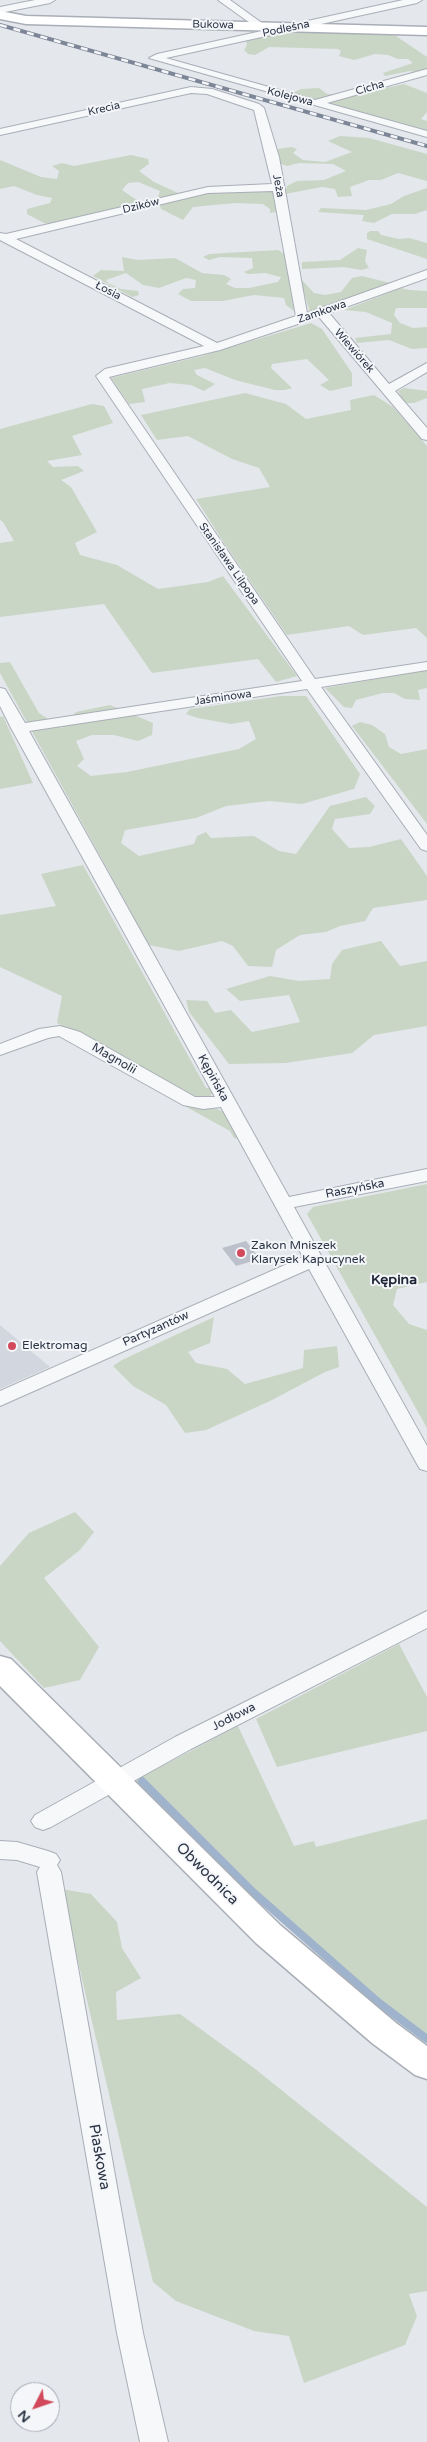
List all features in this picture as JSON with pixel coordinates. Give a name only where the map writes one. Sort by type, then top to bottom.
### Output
[{"type":"street","points":[[0,10],[50,0]]},
{"type":"street","points":[[223,0],[261,26]]},
{"type":"street","name":"Podleśna","points":[[154,58],[418,0]]},
{"type":"street","name":"Bukowa","points":[[0,15],[26,20],[427,32]]},
{"type":"street","name":"Kolejowa","points":[[154,58],[427,134]]},
{"type":"street","name":"Cicha","points":[[314,103],[427,72]]},
{"type":"street","name":"Krecia","points":[[0,132],[184,91],[208,91]]},
{"type":"street","name":"Jeża","points":[[208,91],[240,100],[259,108],[273,157],[302,318]]},
{"type":"street","name":"Dzików","points":[[2,237],[208,190],[279,187]]},
{"type":"street","name":"Łosia","points":[[2,237],[216,347]]},
{"type":"street","name":"Zamkowa","points":[[216,347],[427,274]]},
{"type":"street","name":"Wiewiórek","points":[[321,312],[427,436]]},
{"type":"street","name":"Stanisława Lilpopa","points":[[216,347],[109,372],[102,376],[312,685],[427,846]]},
{"type":"street","points":[[388,390],[427,367]]},
{"type":"street","name":"Jaśminowa","points":[[19,728],[312,685],[427,666]]},
{"type":"street","name":"Kępińska","points":[[0,692],[427,1464]]},
{"type":"street","name":"Magnolii","points":[[0,1050],[45,1032],[60,1031],[74,1036],[189,1101],[203,1104],[226,1101]]},
{"type":"street","name":"Raszyńska","points":[[283,1204],[427,1175]]},
{"type":"street","name":"Partyzantów","points":[[0,1399],[313,1260]]},
{"type":"street","name":"Jodłowa","points":[[43,1821],[113,1780],[427,1619]]},
{"type":"street","name":"Obwodnica","points":[[0,1667],[268,1934],[384,2033],[427,2065]]},
{"type":"street","points":[[0,1850],[17,1851],[48,1866]]},
{"type":"street","name":"Piaskowa","points":[[48,1866],[130,2333],[154,2442]]},
{"type":"shaded area","name":"Elektromag","points":[[0,1325],[50,1367],[0,1389]]},
{"type":"green space","points":[[286,32],[387,34],[396,36],[427,57],[427,75],[410,71],[385,76],[383,73],[413,63],[408,59],[398,59],[388,55],[375,54],[354,60],[339,56],[341,51],[338,49],[269,47],[255,55],[248,54],[244,50],[247,45],[246,40]]},
{"type":"green space","points":[[404,84],[427,93],[427,112],[421,119],[427,121],[427,131],[290,94],[301,89],[319,88],[327,94],[355,95]]},
{"type":"green space","points":[[340,136],[369,138],[427,154],[427,181],[398,173],[381,180],[369,180],[350,187],[352,196],[338,197],[335,189],[322,187],[285,194],[287,186],[297,181],[324,180],[346,171],[333,164],[299,163],[287,166],[278,163],[278,149],[291,147],[297,149],[293,153],[303,160],[325,162],[352,152],[328,141]]},
{"type":"green space","points":[[131,155],[148,159],[149,164],[139,171],[154,182],[178,193],[199,189],[229,192],[275,192],[276,212],[270,213],[270,209],[263,204],[236,203],[193,207],[183,220],[161,209],[158,197],[160,191],[138,182],[128,183],[122,190],[141,203],[53,225],[44,223],[27,214],[27,209],[50,203],[52,198],[37,195],[14,186],[0,189],[0,160],[41,177],[57,179],[59,171],[52,166],[62,163],[74,166]]},
{"type":"green space","points":[[427,188],[427,210],[415,214],[392,214],[374,223],[362,221],[364,215],[318,212],[321,208],[366,210],[391,204],[404,196]]},
{"type":"green space","points":[[378,231],[381,235],[399,239],[409,238],[427,243],[427,259],[367,239],[367,233]]},
{"type":"green space","points":[[358,248],[367,250],[365,261],[369,268],[361,270],[344,267],[302,269],[302,262],[340,260]]},
{"type":"green space","points":[[278,250],[285,254],[294,311],[286,305],[284,298],[254,295],[223,301],[191,301],[178,294],[183,289],[195,288],[196,280],[186,278],[159,288],[143,285],[126,273],[106,280],[108,283],[121,289],[138,291],[139,295],[132,297],[93,276],[101,270],[124,271],[122,257],[138,260],[175,258],[202,273],[224,275],[231,279],[226,284],[235,288],[249,288],[278,282],[281,277],[265,273],[248,274],[244,272],[253,268],[252,258],[220,257],[209,260],[203,257],[209,254]]},
{"type":"green space","points":[[362,276],[390,283],[310,313],[300,278],[314,293],[325,295],[341,292],[352,278]]},
{"type":"green space","points":[[401,288],[427,291],[427,308],[396,308],[394,315],[400,323],[413,328],[427,327],[427,348],[412,349],[389,340],[357,343],[355,338],[391,334],[392,323],[366,312],[344,310]]},
{"type":"green space","points":[[311,323],[322,329],[352,373],[352,386],[330,391],[320,385],[329,380],[307,359],[272,364],[271,368],[292,388],[285,390],[275,390],[235,380],[205,368],[194,370],[197,375],[215,384],[204,391],[191,385],[170,383],[142,389],[145,402],[129,404],[111,378],[202,356]]},
{"type":"green space","points":[[404,388],[427,391],[427,398],[414,403],[404,403],[398,391]]},
{"type":"green space","points":[[245,393],[286,404],[306,419],[351,410],[350,400],[374,395],[393,407],[427,446],[427,638],[416,628],[363,635],[349,626],[287,635],[196,499],[270,487],[259,468],[232,459],[188,436],[157,440],[141,415]]},
{"type":"green space","points":[[92,404],[104,406],[113,423],[72,436],[82,455],[47,461],[53,467],[78,466],[84,471],[61,480],[71,487],[97,532],[75,543],[80,555],[117,565],[158,589],[208,582],[223,576],[297,676],[276,682],[258,659],[152,673],[104,604],[0,617],[0,543],[14,541],[0,520],[0,429]]},
{"type":"green space","points":[[10,662],[39,713],[62,728],[76,712],[110,705],[153,723],[152,735],[138,741],[114,735],[92,735],[76,741],[84,759],[77,766],[91,776],[127,772],[239,749],[256,739],[249,721],[231,724],[198,718],[186,714],[190,709],[281,696],[306,696],[360,774],[354,789],[302,804],[269,801],[226,806],[196,818],[125,830],[121,843],[139,856],[194,844],[197,836],[206,832],[211,838],[254,836],[279,851],[296,854],[330,806],[366,797],[375,806],[370,814],[335,819],[332,829],[349,848],[369,847],[401,839],[427,876],[427,900],[373,908],[365,921],[340,926],[326,932],[300,935],[276,950],[272,967],[248,966],[233,946],[222,941],[179,951],[149,945],[0,673],[0,663]]},
{"type":"green space","points":[[427,670],[427,688],[418,690],[420,700],[405,699],[394,693],[383,693],[356,700],[352,708],[344,707],[325,688]]},
{"type":"green space","points":[[3,716],[33,783],[0,789],[0,717]]},
{"type":"green space","points":[[360,722],[372,725],[385,734],[389,747],[401,754],[427,749],[427,824],[352,726]]},
{"type":"green space","points":[[83,865],[206,1088],[212,1088],[212,1094],[208,1098],[200,1100],[187,1094],[57,1023],[62,996],[0,967],[0,915],[56,906],[41,874]]},
{"type":"green space","points":[[381,941],[400,966],[427,961],[427,1026],[374,1035],[352,1053],[286,1063],[229,1064],[189,1012],[186,1000],[207,1001],[215,1013],[231,1010],[252,1032],[300,1022],[289,995],[240,1001],[226,989],[270,976],[299,981],[330,979],[332,964],[342,950]]},
{"type":"green space","points":[[167,1093],[204,1109],[217,1109],[224,1112],[239,1139],[234,1138],[230,1131],[163,1094]]},
{"type":"green space","points":[[427,1184],[427,1282],[397,1289],[393,1305],[409,1324],[427,1330],[427,1428],[307,1214],[313,1207]]},
{"type":"green space","points":[[214,1317],[210,1343],[188,1352],[196,1363],[227,1369],[245,1384],[303,1368],[304,1350],[337,1346],[339,1367],[206,1430],[185,1433],[166,1405],[133,1386],[113,1366]]},
{"type":"green space","points":[[75,1512],[94,1532],[80,1550],[44,1578],[99,1647],[80,1680],[44,1688],[0,1641],[0,1566],[29,1533]]},
{"type":"green space","points":[[399,1644],[427,1697],[427,1731],[277,1767],[256,1719]]},
{"type":"green space","points":[[238,1726],[294,1846],[314,1841],[316,1847],[427,1819],[427,2041],[301,1939],[130,1783]]},
{"type":"green space","points":[[61,1889],[91,1894],[117,1922],[122,1948],[141,1978],[116,1992],[117,2020],[180,2014],[254,2068],[427,2207],[427,2291],[409,2294],[417,2316],[405,2345],[304,2383],[289,2336],[254,2331],[176,2301],[153,2282]]},
{"type":"building","name":"Zakon Mniszek Klarysek Kapucynek","points":[[246,1241],[260,1259],[236,1266],[222,1248]]},
{"type":"waterway","points":[[142,1781],[253,1892],[378,2002],[427,2039]]},
{"type":"railway","points":[[0,25],[427,146]]},
{"type":"place","name":"Zakon Mniszek Klarysek Kapucynek","points":[[241,1253]]},
{"type":"place","name":"Elektromag","points":[[12,1346]]},
{"type":"district","name":"Kępina","points":[[394,1280]]}]
